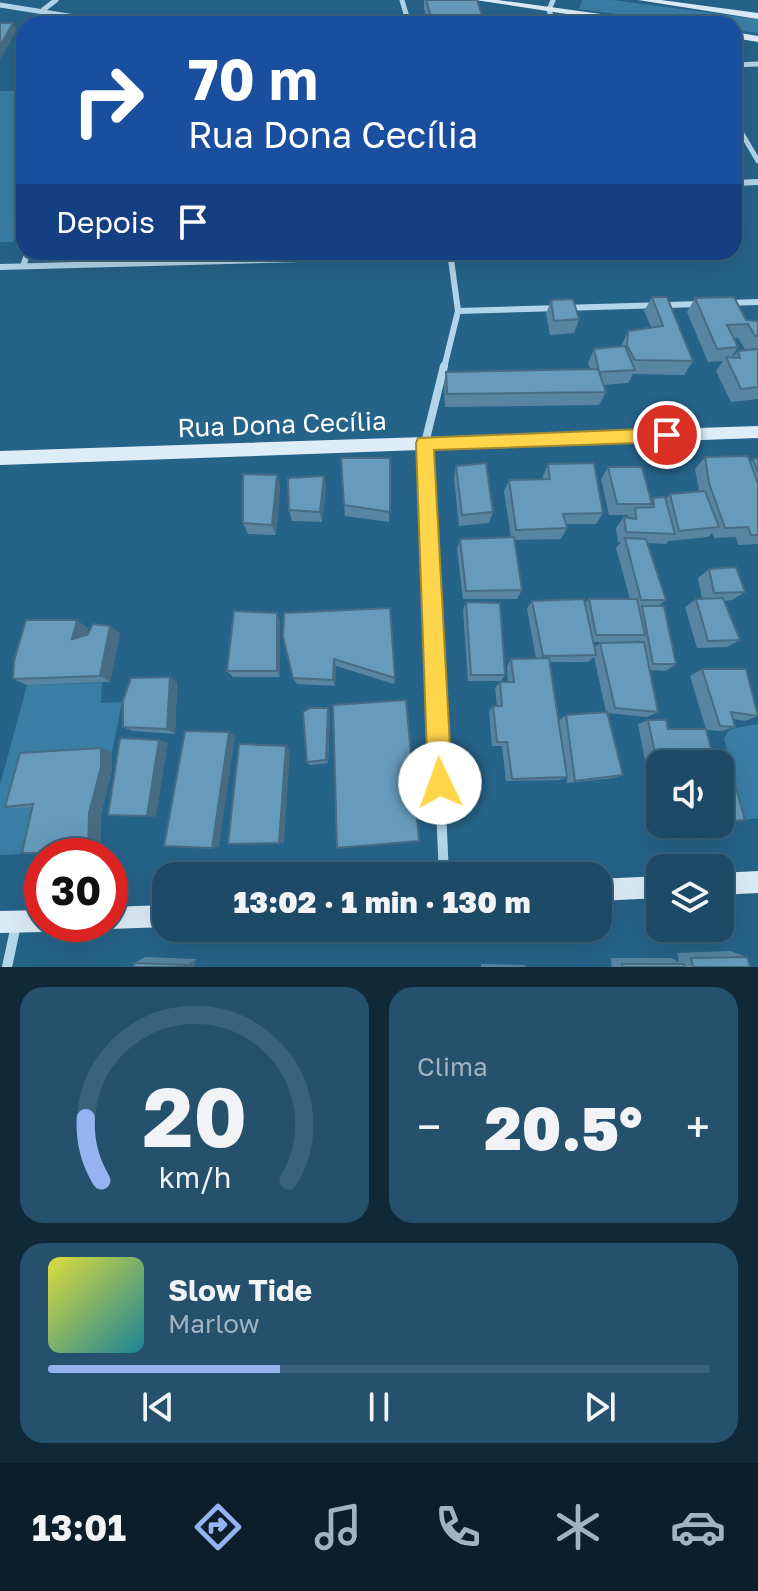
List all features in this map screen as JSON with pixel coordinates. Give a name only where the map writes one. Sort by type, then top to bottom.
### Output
[{"type":"street","points":[[43,10],[56,0]]},
{"type":"street","points":[[479,0],[551,5],[609,16]]},
{"type":"street","points":[[642,0],[758,16]]},
{"type":"street","points":[[0,5],[73,16]]},
{"type":"street","points":[[742,133],[758,161]]},
{"type":"street","points":[[747,141],[758,140]]},
{"type":"street","points":[[23,266],[25,260]]},
{"type":"street","points":[[0,267],[236,260]]},
{"type":"street","points":[[443,862],[425,443],[458,311],[451,260]]},
{"type":"street","points":[[458,311],[758,302]]},
{"type":"street","name":"Rua Dona Cecília","points":[[0,458],[758,432]]},
{"type":"street","points":[[734,883],[758,882]]},
{"type":"street","points":[[612,889],[646,888]]},
{"type":"street","points":[[128,917],[152,916]]},
{"type":"street","points":[[7,967],[8,922]]},
{"type":"shaded area","points":[[582,0],[612,0],[735,16],[630,16],[579,9]]},
{"type":"shaded area","points":[[742,17],[758,19],[758,33],[742,31]]},
{"type":"shaded area","points":[[0,91],[16,91],[16,234],[13,242],[0,242]]},
{"type":"shaded area","points":[[102,683],[101,703],[122,702],[112,752],[59,754],[40,838],[24,838],[24,854],[0,855],[0,785],[27,685]]},
{"type":"shaded area","points":[[758,724],[758,818],[744,820],[734,779],[734,750],[727,750],[724,738],[730,729]]},
{"type":"building","points":[[426,0],[477,0],[482,15],[456,16],[431,16]]},
{"type":"building","points":[[0,23],[13,23],[0,46]]},
{"type":"building","points":[[652,297],[667,297],[693,361],[635,360],[627,346],[628,331],[663,326]]},
{"type":"building","points":[[734,297],[746,320],[758,321],[758,335],[755,336],[748,324],[727,325],[738,347],[717,349],[695,298]]},
{"type":"building","points":[[573,299],[579,319],[554,321],[551,300]]},
{"type":"building","points":[[625,346],[635,370],[599,372],[594,349]]},
{"type":"building","points":[[758,349],[758,387],[741,389],[726,357],[740,358],[738,351]]},
{"type":"building","points":[[598,369],[606,392],[447,394],[446,372]]},
{"type":"building","points":[[748,456],[758,484],[758,535],[751,535],[748,527],[725,528],[709,483],[705,457]]},
{"type":"building","points":[[341,458],[390,458],[390,512],[344,505]]},
{"type":"building","points":[[486,463],[493,512],[462,515],[456,466]]},
{"type":"building","points":[[594,463],[603,513],[563,514],[567,528],[516,530],[509,480],[550,479],[548,464]]},
{"type":"building","points":[[608,467],[642,467],[652,504],[617,504]]},
{"type":"building","points":[[243,474],[277,475],[272,525],[243,523]]},
{"type":"building","points":[[324,476],[320,512],[289,510],[288,478]]},
{"type":"building","points":[[705,491],[719,527],[679,531],[670,494]]},
{"type":"building","points":[[665,497],[675,534],[626,532],[624,517],[636,519],[635,508],[654,507],[653,498]]},
{"type":"building","points":[[514,537],[522,590],[466,591],[460,539]]},
{"type":"building","points":[[625,538],[646,539],[666,600],[641,600]]},
{"type":"building","points":[[736,567],[745,592],[714,593],[709,569]]},
{"type":"building","points":[[723,598],[740,640],[708,641],[696,599]]},
{"type":"building","points":[[584,599],[596,655],[543,656],[532,601]]},
{"type":"building","points":[[589,599],[637,599],[645,635],[596,635]]},
{"type":"building","points":[[466,602],[500,603],[505,675],[471,675]]},
{"type":"building","points":[[642,606],[664,606],[676,664],[653,664]]},
{"type":"building","points":[[390,608],[395,678],[334,659],[333,680],[293,678],[283,637],[284,613]]},
{"type":"building","points":[[234,611],[277,613],[277,671],[227,671]]},
{"type":"building","points":[[26,620],[77,620],[72,639],[87,635],[93,624],[110,626],[100,676],[13,679],[14,661]]},
{"type":"building","points":[[644,642],[658,712],[615,708],[600,643]]},
{"type":"building","points":[[549,658],[567,777],[512,779],[507,742],[497,742],[493,706],[502,706],[500,682],[514,682],[511,659]]},
{"type":"building","points":[[702,669],[746,669],[758,716],[731,712],[735,727],[720,726]]},
{"type":"building","points":[[170,677],[167,729],[123,727],[123,701],[131,678]]},
{"type":"building","points":[[406,700],[419,841],[337,848],[333,705]]},
{"type":"building","points":[[310,708],[328,708],[326,760],[307,762],[303,712]]},
{"type":"building","points":[[607,712],[623,775],[575,781],[566,715]]},
{"type":"building","points":[[648,720],[666,720],[668,729],[706,729],[711,750],[654,750]]},
{"type":"building","points":[[185,731],[229,732],[212,848],[164,846]]},
{"type":"building","points":[[120,738],[159,740],[147,816],[108,815]]},
{"type":"building","points":[[239,744],[286,746],[279,843],[228,844]]},
{"type":"building","points":[[101,748],[101,767],[89,813],[88,838],[25,838],[33,804],[5,807],[20,753]]},
{"type":"building","points":[[734,781],[745,820],[734,821]]},
{"type":"building","points":[[747,957],[750,967],[693,967],[691,958]]},
{"type":"building","points":[[134,963],[187,965],[187,967],[134,967]]},
{"type":"building","points":[[622,964],[684,964],[685,967],[622,967]]},
{"type":"route","points":[[440,783],[425,443],[667,435]]}]
